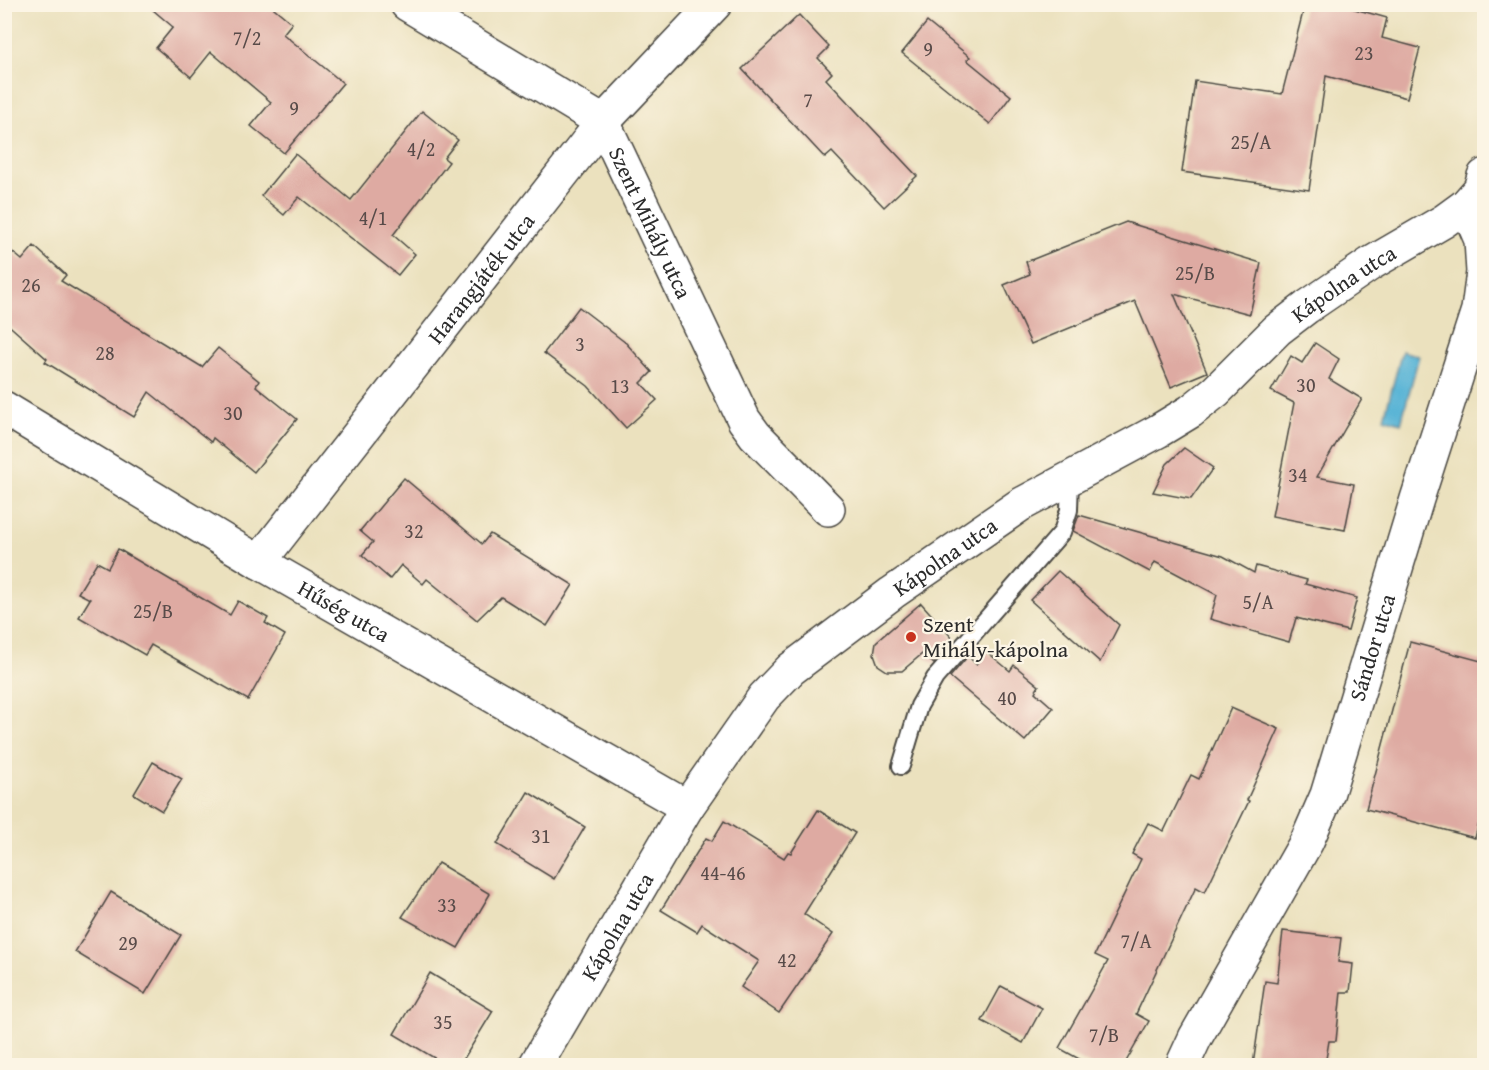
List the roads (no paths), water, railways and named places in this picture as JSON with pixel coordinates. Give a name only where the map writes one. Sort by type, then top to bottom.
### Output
[{"type":"street","name":"Szent Mihály utca","points":[[407,4],[603,122],[744,420],[755,435],[828,508]]},
{"type":"street","name":"Harangjáték utca","points":[[259,562],[603,122],[715,4]]},
{"type":"street","name":"Kápolna utca","points":[[535,1065],[687,807],[764,697],[791,669],[820,645],[1020,505],[1191,411],[1216,391],[1277,330],[1307,306],[1370,264],[1467,205],[1480,189],[1485,176]]},
{"type":"street","name":"Sándor utca","points":[[1182,1065],[1195,1038],[1307,841],[1327,795],[1478,310],[1483,272],[1481,240],[1467,205]]},
{"type":"street","name":"Hűség utca","points":[[4,408],[259,562],[687,807]]},
{"type":"lane","points":[[901,766],[919,706],[935,678],[1049,550],[1062,532],[1069,510],[1070,478]]},
{"type":"water","points":[[1402,351],[1419,356],[1401,423],[1384,418]]},
{"type":"place","name":"Szent Mihály-kápolna","points":[[911,637]]}]
